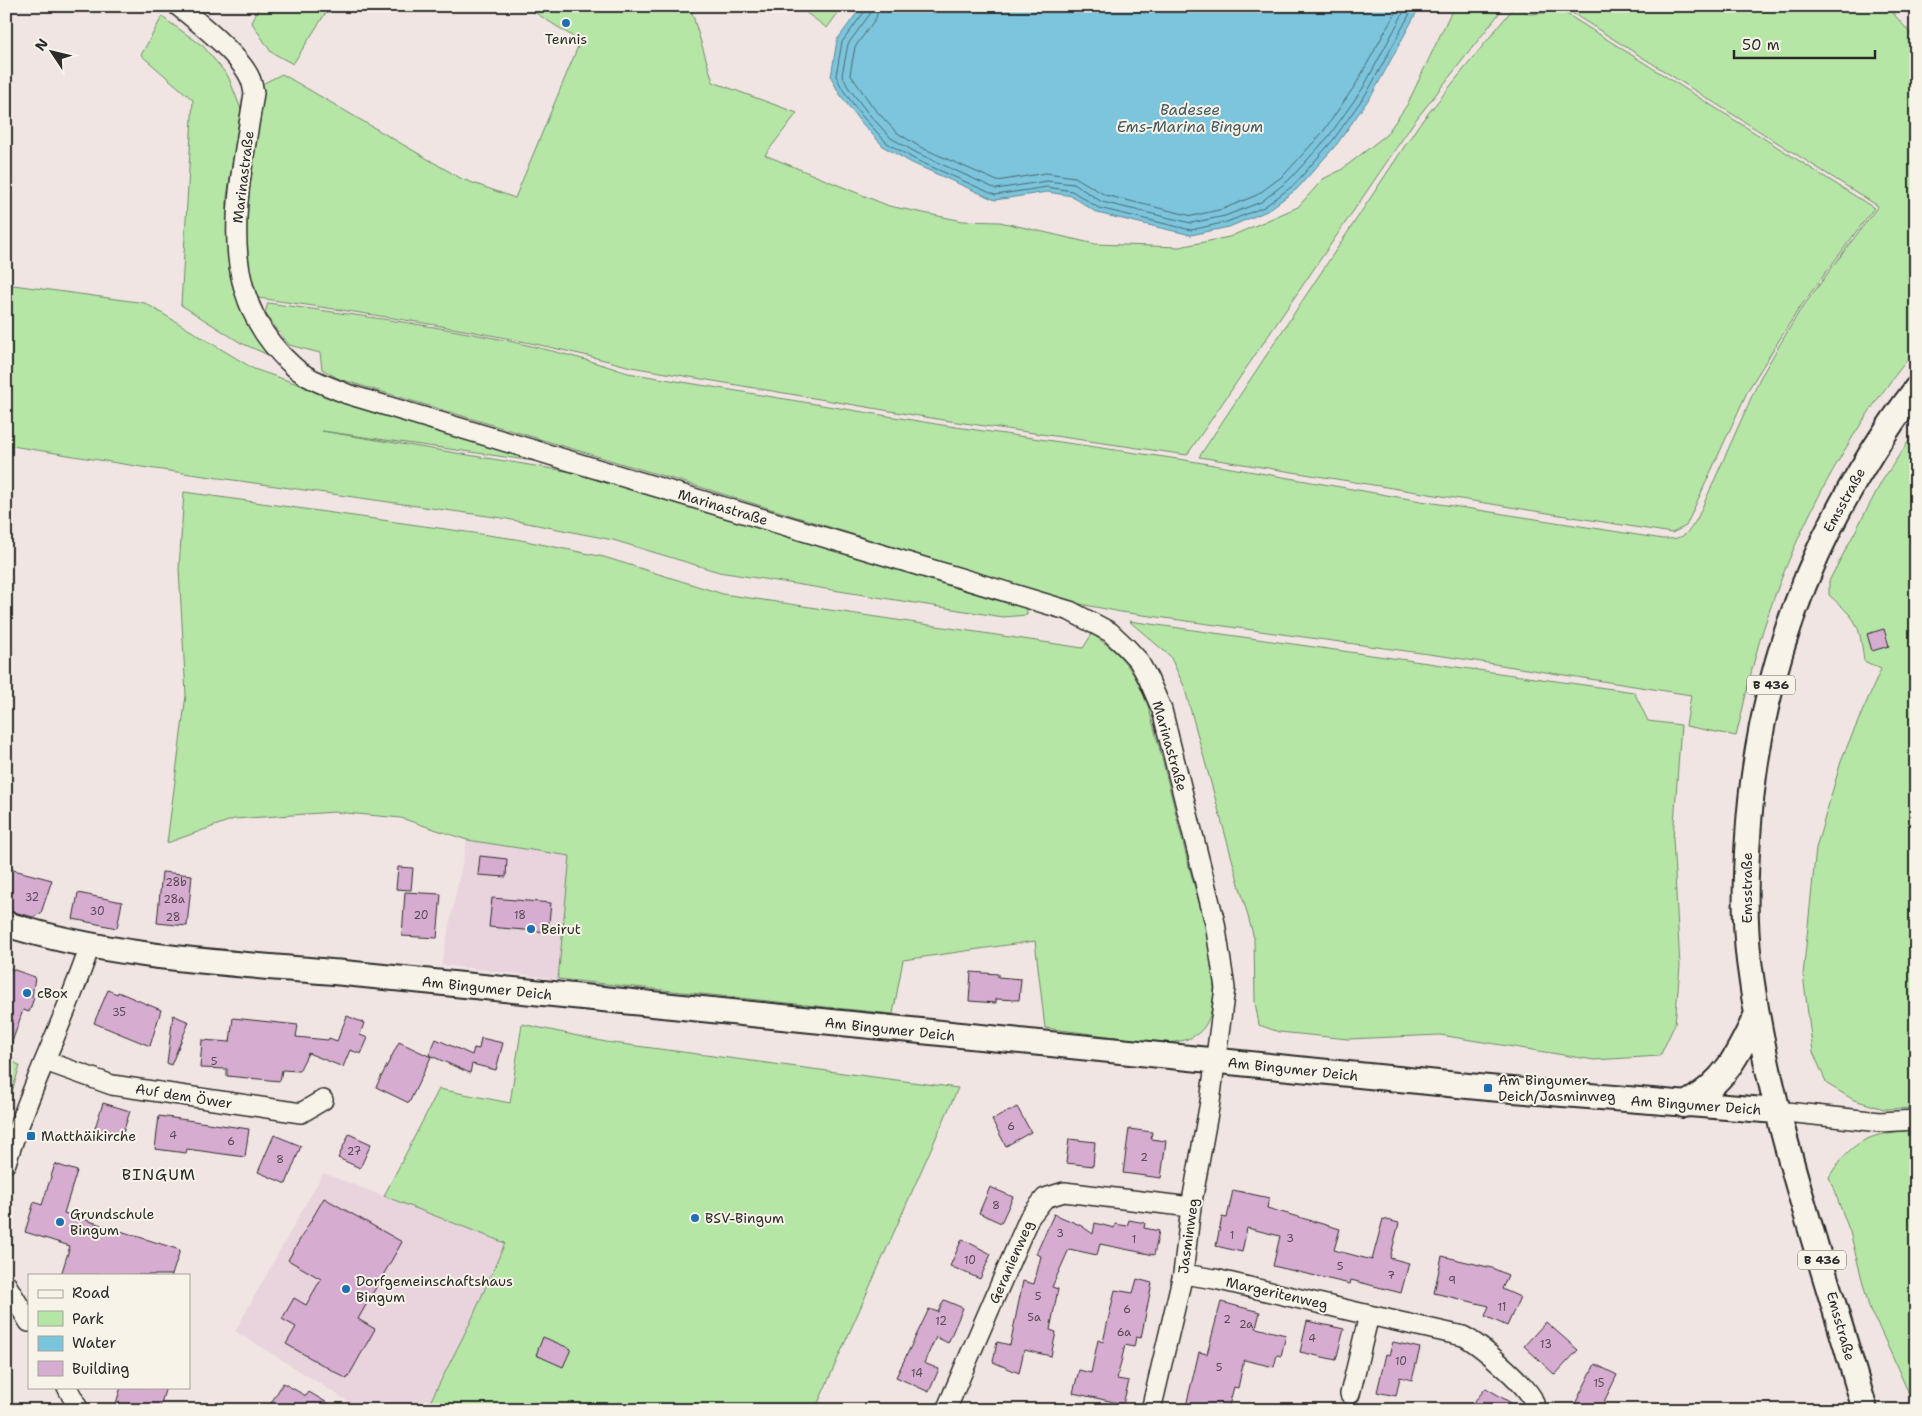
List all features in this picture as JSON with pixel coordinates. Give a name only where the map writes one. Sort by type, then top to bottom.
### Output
[{"type":"main road","name":"Emsstraße","points":[[1865,1410],[1777,1111],[1757,1014],[1748,958],[1746,869],[1750,805],[1759,740],[1769,690],[1798,597],[1838,508],[1866,460],[1916,389]]},
{"type":"main road","name":"Am Bingumer Deich","points":[[6,924],[90,946],[185,959],[344,973],[1215,1061],[1684,1105],[1777,1111]]},
{"type":"main road","points":[[1684,1105],[1710,1088],[1732,1065],[1757,1014]]},
{"type":"street","name":"Marinastraße","points":[[178,6],[195,19],[239,61],[250,78],[254,93],[236,211],[239,271],[246,297],[270,342],[294,367],[317,381],[348,394],[1070,611],[1110,632],[1126,646],[1138,660],[1162,710],[1215,923],[1225,988],[1215,1061]]},
{"type":"street","points":[[6,1163],[16,1131],[90,946]]},
{"type":"street","name":"Auf dem Öwer","points":[[45,1061],[112,1085],[302,1113],[323,1100]]},
{"type":"street","name":"Jasminweg","points":[[1151,1410],[1183,1274],[1191,1207],[1215,1061]]},
{"type":"street","points":[[1777,1111],[1880,1122],[1916,1120]]},
{"type":"street","name":"Geranienweg","points":[[946,1410],[1029,1218],[1045,1198],[1064,1192],[1191,1207]]},
{"type":"street","name":"Margeritenweg","points":[[1183,1274],[1215,1278],[1463,1336],[1475,1342],[1521,1384],[1533,1399],[1535,1410]]},
{"type":"street","points":[[6,1284],[28,1320]]},
{"type":"street","points":[[1350,1394],[1369,1315]]},
{"type":"street","points":[[68,1388],[80,1410]]},
{"type":"shaded area","points":[[467,840],[570,856],[558,979],[441,965]]},
{"type":"shaded area","points":[[323,1173],[505,1242],[470,1323],[426,1410],[362,1410],[235,1331]]},
{"type":"green space","points":[[259,6],[330,6],[293,64],[271,52],[252,23]]},
{"type":"green space","points":[[534,6],[690,6],[713,82],[797,113],[765,155],[889,206],[963,221],[1000,222],[1095,244],[1179,247],[1229,237],[1298,207],[1323,179],[1341,170],[1386,135],[1407,105],[1454,6],[1505,6],[1414,122],[1187,455],[943,420],[631,367],[493,335],[258,298],[244,265],[244,205],[262,84],[282,74],[462,179],[515,198],[579,44],[572,36],[531,10]]},
{"type":"green space","points":[[797,6],[843,6],[827,28]]},
{"type":"green space","points":[[1515,6],[1529,14],[1545,13],[1554,6],[1874,208],[1798,310],[1748,390],[1686,526],[1672,533],[1199,457],[1418,126]]},
{"type":"green space","points":[[1561,6],[1887,6],[1916,40],[1916,349],[1866,416],[1823,488],[1804,526],[1772,603],[1759,643],[1736,736],[1686,726],[1691,695],[1450,657],[1121,612],[1075,603],[700,487],[339,379],[322,369],[320,353],[289,345],[265,313],[268,303],[404,322],[540,348],[628,373],[942,425],[1185,460],[1421,501],[1663,539],[1680,537],[1687,533],[1697,519],[1760,378],[1799,312],[1878,206]]},
{"type":"green space","points":[[162,17],[203,46],[228,76],[241,109],[227,197],[227,243],[230,277],[242,309],[273,357],[241,343],[181,305],[193,100],[141,55]]},
{"type":"green space","points":[[6,284],[145,303],[254,369],[350,402],[583,468],[322,431],[590,475],[1023,606],[1027,611],[1027,615],[1003,617],[719,572],[613,540],[502,518],[148,468],[6,445]]},
{"type":"green space","points":[[1916,430],[1916,1108],[1884,1109],[1854,1100],[1827,1084],[1813,1052],[1803,975],[1816,848],[1842,758],[1881,669],[1864,661],[1856,623],[1829,595],[1829,581],[1882,481]]},
{"type":"green space","points":[[184,492],[516,539],[604,557],[723,594],[1083,648],[1092,634],[1113,650],[1128,666],[1139,684],[1149,709],[1212,959],[1214,998],[1207,1023],[1198,1034],[1192,1037],[1185,1040],[1163,1043],[1045,1028],[1035,941],[903,960],[893,1014],[558,979],[570,856],[467,840],[401,818],[335,812],[234,819],[167,843],[186,695],[179,569]]},
{"type":"green space","points":[[1129,621],[1634,692],[1648,721],[1681,725],[1673,838],[1680,966],[1675,1024],[1660,1056],[1594,1060],[1440,1035],[1348,1039],[1279,1032],[1259,1025],[1255,1002],[1254,938],[1184,686],[1170,656]]},
{"type":"green space","name":"BSV-Bingum","points":[[522,1024],[606,1042],[958,1088],[815,1410],[426,1410],[470,1323],[505,1243],[384,1196],[439,1089],[510,1103]]},
{"type":"green space","points":[[6,1057],[20,1066],[6,1110]]},
{"type":"green space","points":[[1916,1130],[1916,1410],[1913,1410],[1910,1396],[1870,1311],[1850,1232],[1829,1177],[1847,1154],[1865,1140],[1887,1133]]},
{"type":"water","name":"Badesee Ems-Marina Bingum","points":[[862,6],[1420,6],[1373,93],[1337,144],[1297,189],[1267,211],[1229,227],[1191,235],[1097,213],[1072,196],[1047,192],[995,200],[912,163],[884,147],[858,119],[839,93],[831,77],[837,40]]},
{"type":"building","points":[[1884,629],[1889,646],[1872,651],[1867,634]]},
{"type":"building","points":[[480,856],[507,859],[506,877],[478,875]]},
{"type":"building","points":[[398,867],[413,868],[411,890],[396,889]]},
{"type":"building","points":[[6,868],[52,880],[41,913],[33,917],[6,910]]},
{"type":"building","points":[[162,872],[192,875],[187,926],[157,923]]},
{"type":"building","points":[[405,892],[441,894],[437,938],[402,936]]},
{"type":"building","points":[[78,893],[122,902],[117,928],[73,919]]},
{"type":"building","points":[[492,898],[551,903],[548,932],[489,927]]},
{"type":"building","points":[[6,967],[35,977],[32,997],[34,998],[29,1012],[23,1010],[9,1051],[6,1050]]},
{"type":"building","points":[[971,972],[998,974],[998,977],[1021,979],[1019,1000],[996,999],[996,1003],[969,1001]]},
{"type":"building","points":[[108,990],[117,994],[118,992],[161,1010],[150,1046],[94,1023]]},
{"type":"building","points":[[173,1015],[189,1022],[171,1065],[167,1063]]},
{"type":"building","points":[[347,1016],[364,1023],[360,1035],[368,1038],[361,1054],[350,1050],[343,1067],[308,1053],[299,1071],[282,1070],[280,1081],[227,1076],[227,1069],[200,1068],[202,1040],[230,1042],[233,1018],[298,1025],[296,1037],[328,1040],[329,1038],[337,1041]]},
{"type":"building","points":[[481,1038],[503,1043],[496,1070],[472,1064],[470,1073],[429,1055],[436,1039],[472,1055],[474,1048],[479,1049]]},
{"type":"building","points":[[399,1042],[431,1057],[409,1103],[376,1087]]},
{"type":"building","points":[[103,1103],[130,1111],[121,1139],[94,1131]]},
{"type":"building","points":[[1017,1107],[1031,1132],[1006,1146],[992,1120]]},
{"type":"building","points":[[159,1116],[249,1129],[245,1157],[187,1149],[186,1153],[155,1149]]},
{"type":"building","points":[[1129,1129],[1152,1132],[1151,1139],[1166,1141],[1161,1178],[1123,1173]]},
{"type":"building","points":[[349,1134],[371,1144],[360,1168],[338,1158]]},
{"type":"building","points":[[274,1135],[301,1146],[286,1184],[258,1172]]},
{"type":"building","points":[[1069,1139],[1095,1142],[1093,1166],[1066,1163]]},
{"type":"building","name":"Grundschule Bingum","points":[[55,1164],[77,1171],[64,1213],[180,1250],[172,1274],[61,1274],[70,1246],[25,1232],[34,1202],[42,1205]]},
{"type":"building","points":[[990,1187],[1013,1197],[1001,1223],[979,1213]]},
{"type":"building","points":[[1233,1190],[1269,1198],[1267,1208],[1340,1229],[1334,1250],[1372,1260],[1383,1219],[1399,1223],[1390,1258],[1409,1263],[1401,1293],[1351,1280],[1350,1284],[1273,1266],[1280,1236],[1247,1228],[1242,1252],[1216,1246],[1222,1217],[1227,1218]]},
{"type":"building","name":"Dorfgemeinschaftshaus Bingum","points":[[324,1198],[402,1242],[358,1319],[375,1329],[347,1379],[286,1344],[296,1327],[282,1319],[294,1298],[306,1305],[321,1279],[288,1260]]},
{"type":"building","points":[[1054,1214],[1080,1225],[1093,1234],[1095,1223],[1114,1228],[1115,1224],[1127,1226],[1129,1220],[1145,1223],[1144,1228],[1159,1231],[1154,1255],[1100,1244],[1097,1255],[1069,1249],[1052,1287],[1058,1289],[1050,1330],[1056,1332],[1051,1356],[1024,1350],[1019,1373],[993,1362],[997,1342],[1010,1345],[1023,1281],[1034,1284],[1041,1256],[1036,1254]]},
{"type":"building","points":[[962,1239],[991,1254],[980,1279],[950,1266]]},
{"type":"building","points":[[1442,1256],[1492,1268],[1508,1275],[1502,1289],[1520,1297],[1507,1326],[1485,1316],[1489,1306],[1434,1293]]},
{"type":"building","points":[[1137,1279],[1152,1283],[1141,1338],[1136,1337],[1134,1347],[1125,1345],[1117,1379],[1129,1381],[1123,1404],[1073,1393],[1079,1370],[1091,1373],[1098,1340],[1103,1342],[1115,1290],[1133,1293]]},
{"type":"building","points":[[944,1300],[963,1308],[948,1343],[936,1337],[924,1363],[939,1369],[929,1392],[896,1377],[929,1309],[938,1312]]},
{"type":"building","points":[[1221,1302],[1260,1312],[1256,1328],[1286,1335],[1281,1356],[1277,1355],[1274,1367],[1244,1360],[1238,1388],[1234,1387],[1228,1409],[1216,1406],[1216,1410],[1185,1410],[1199,1352],[1207,1354]]},
{"type":"building","points":[[1307,1321],[1344,1329],[1336,1360],[1300,1352]]},
{"type":"building","points":[[1546,1322],[1578,1350],[1555,1375],[1524,1346]]},
{"type":"building","points":[[543,1337],[571,1349],[563,1367],[536,1355]]},
{"type":"building","points":[[1393,1342],[1420,1348],[1412,1380],[1400,1377],[1396,1396],[1377,1392],[1386,1354],[1389,1355]]},
{"type":"building","points":[[1595,1364],[1617,1375],[1600,1410],[1572,1410]]},
{"type":"building","points":[[283,1383],[306,1396],[309,1392],[339,1410],[267,1410]]},
{"type":"building","points":[[121,1388],[166,1388],[159,1410],[114,1410]]},
{"type":"building","points":[[1486,1388],[1523,1410],[1467,1410]]},
{"type":"place","name":"Tennis","points":[[566,23]]},
{"type":"place","name":"Beirut","points":[[531,929]]},
{"type":"place","name":"cBox","points":[[27,993]]},
{"type":"place","name":"Am Bingumer Deich/Jasminweg","points":[[1488,1088]]},
{"type":"place","name":"Matthäikirche","points":[[31,1136]]},
{"type":"place","name":"BSV-Bingum","points":[[695,1218]]},
{"type":"place","name":"Grundschule Bingum","points":[[60,1222]]},
{"type":"place","name":"Dorfgemeinschaftshaus Bingum","points":[[346,1289]]},
{"type":"district","name":"BINGUM","points":[[159,1174]]}]
